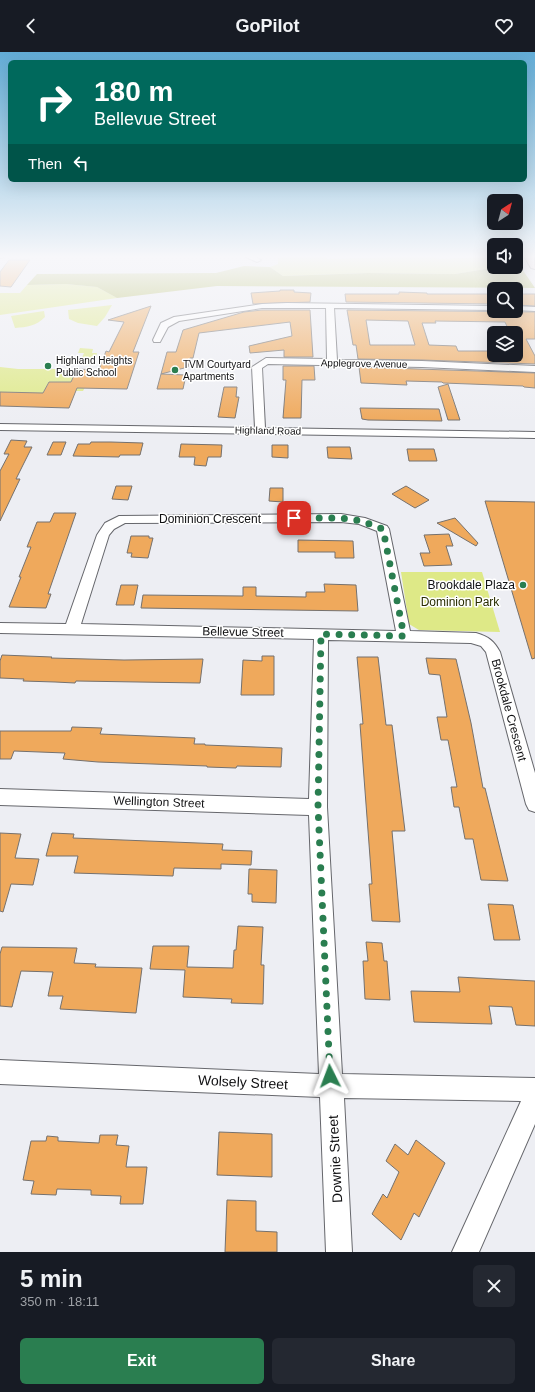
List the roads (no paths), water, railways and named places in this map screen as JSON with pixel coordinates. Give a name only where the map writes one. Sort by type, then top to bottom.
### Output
[{"type":"street","points":[[157,340],[164,325],[177,319],[223,312]]},
{"type":"street","points":[[330,312],[332,362]]},
{"type":"street","name":"Applegrove Avenue","points":[[260,430],[257,367],[266,361],[535,369]]},
{"type":"street","name":"Highland Road","points":[[0,427],[535,435]]},
{"type":"street","name":"Dominion Crescent","points":[[72,629],[103,535],[110,526],[123,519],[341,518],[361,521],[383,529],[404,636]]},
{"type":"street","name":"Bellevue Street","points":[[0,628],[404,636],[475,638],[486,641]]},
{"type":"street","name":"Downie Street","points":[[321,634],[318,807],[339,1252]]},
{"type":"street","name":"Brookdale Crescent","points":[[486,641],[490,644],[493,652],[535,804]]},
{"type":"street","name":"Wellington Street","points":[[0,797],[318,807]]},
{"type":"street","name":"Wolsely Street","points":[[0,1072],[331,1086],[535,1090]]},
{"type":"street","points":[[465,1252],[535,1097]]},
{"type":"place","name":"Highland Heights Public School","points":[[48,366]]},
{"type":"place","name":"TVM Courtyard Apartments","points":[[175,370]]},
{"type":"place","name":"Brookdale Plaza","points":[[523,585]]},
{"type":"park label","name":"Dominion Park","points":[[460,602]]}]
